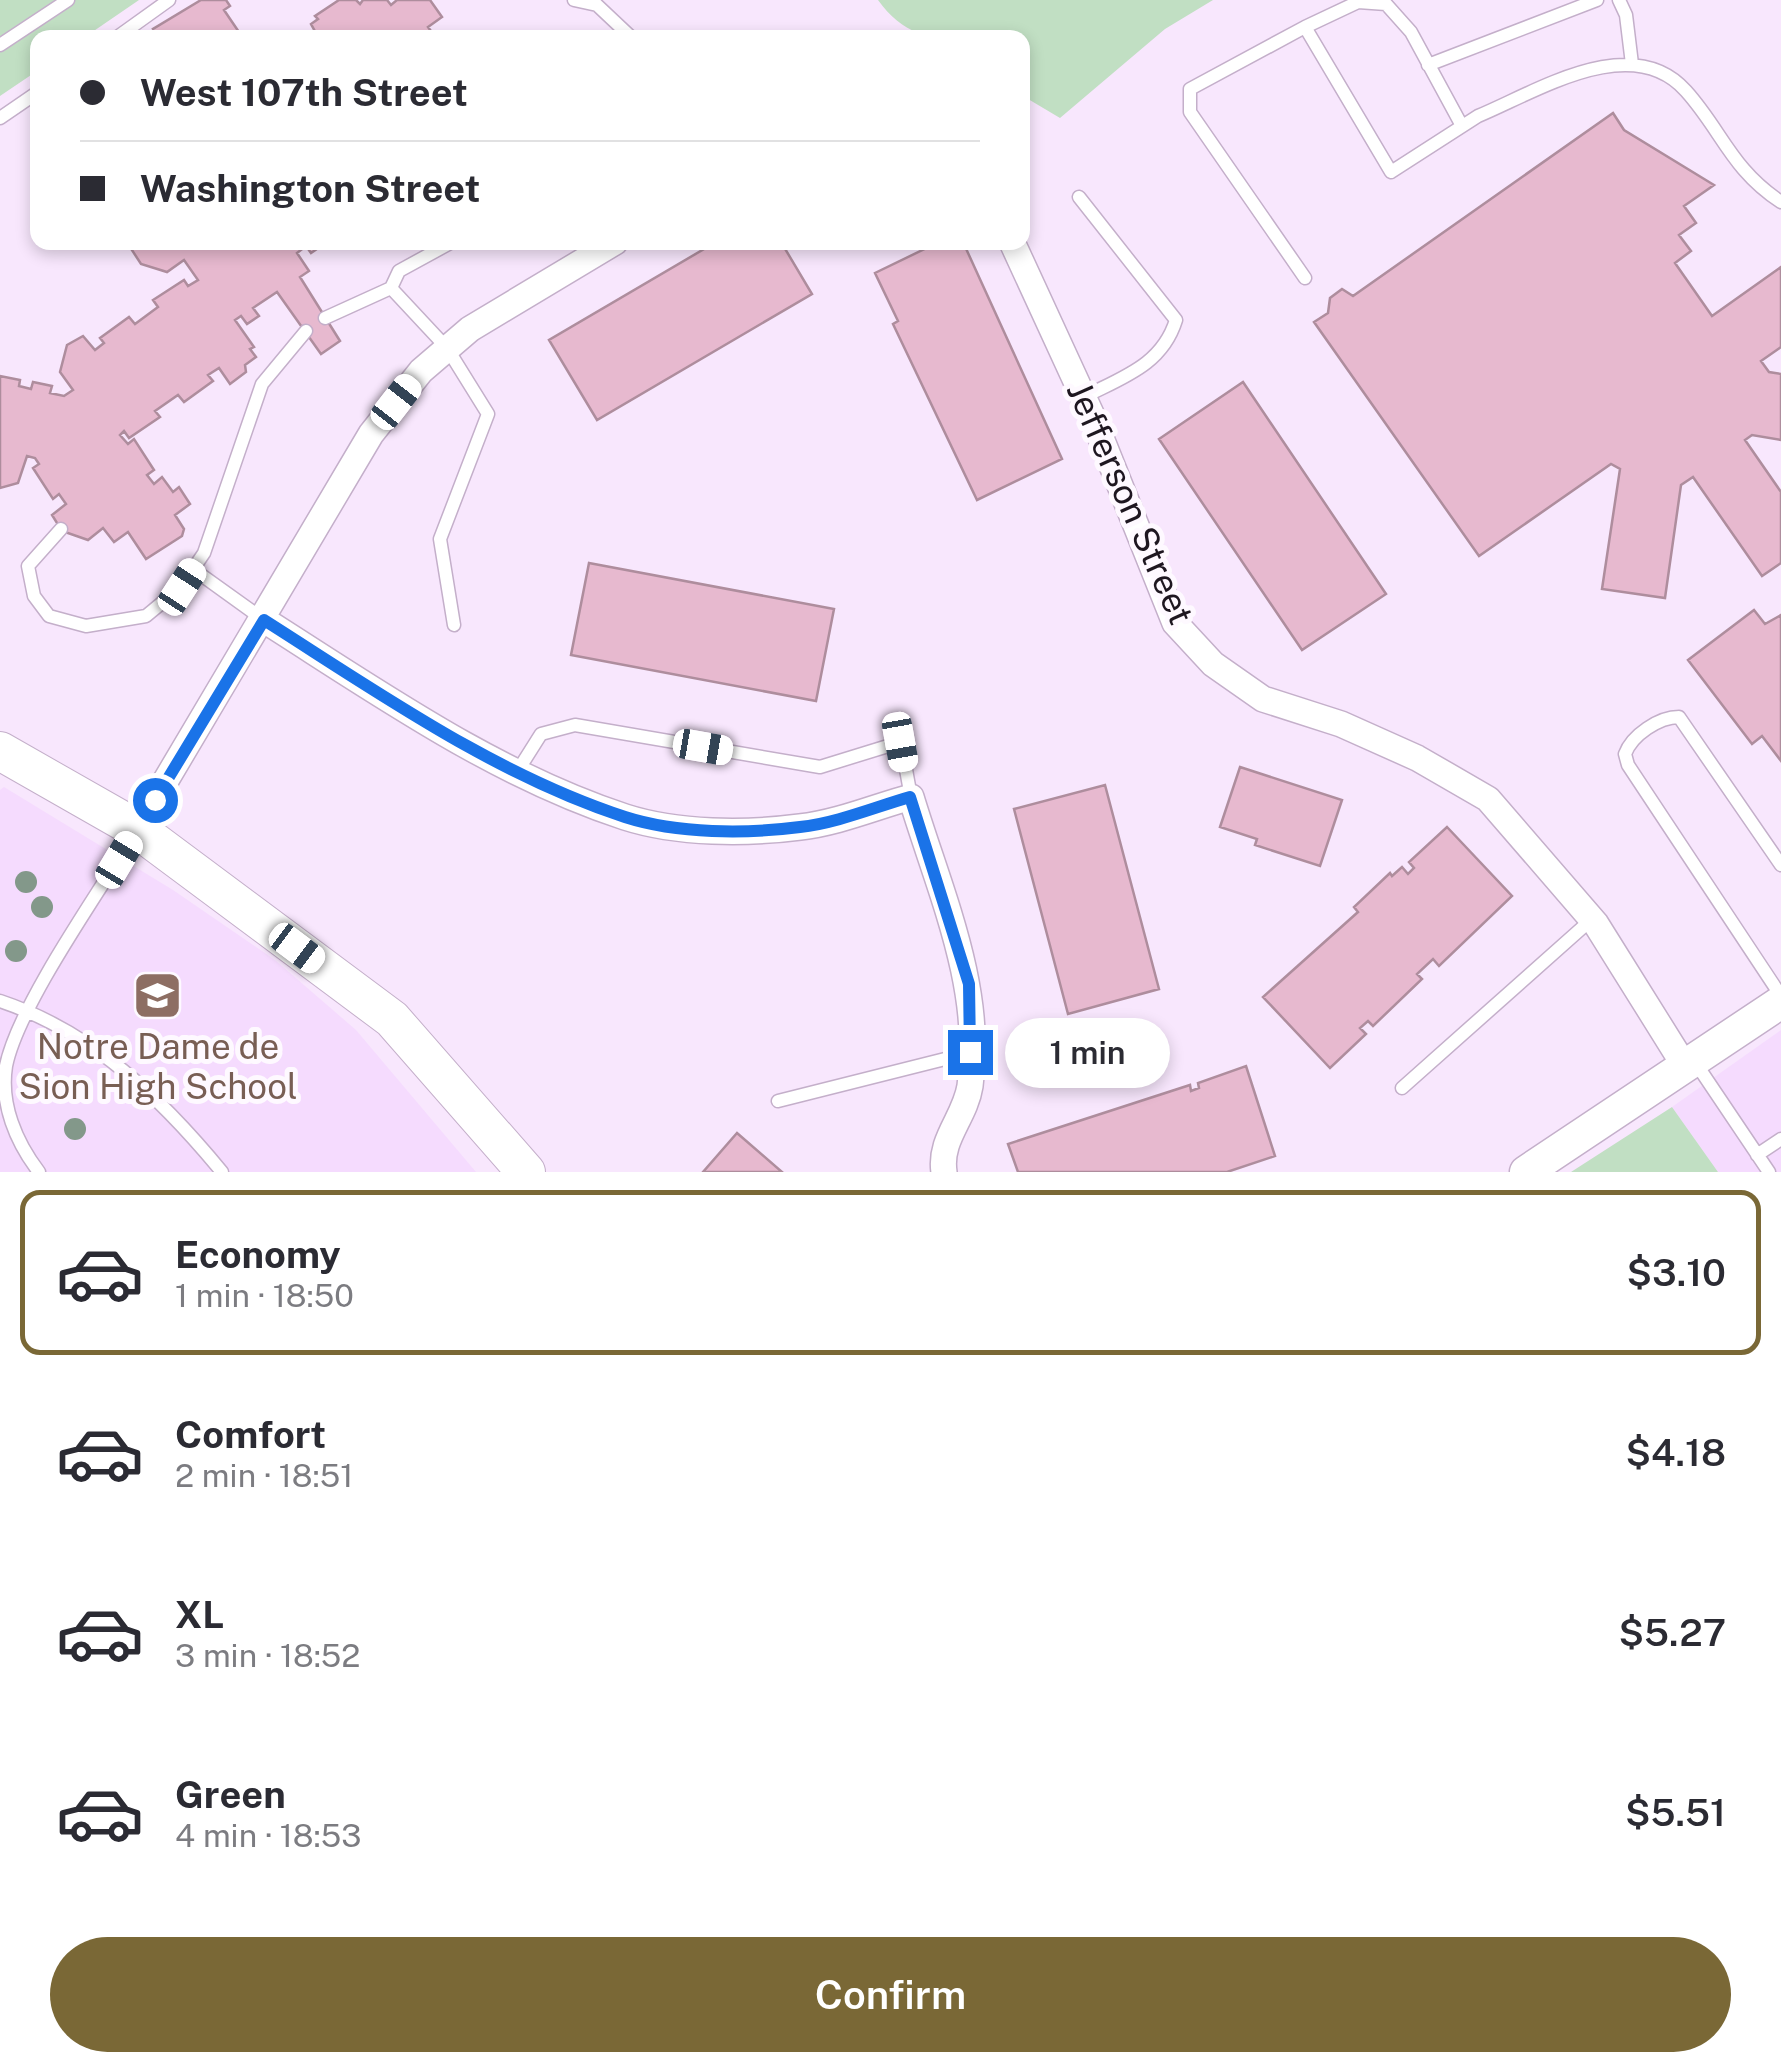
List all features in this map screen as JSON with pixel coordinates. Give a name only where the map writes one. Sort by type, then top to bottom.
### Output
[{"type":"main road","points":[[0,752],[138,829],[392,1020],[526,1172]]},
{"type":"street","points":[[138,829],[371,434],[421,371],[470,329],[602,250]]},
{"type":"street","name":"Jefferson Street","points":[[1016,250],[1084,398],[1175,623],[1213,664],[1263,700],[1341,724],[1387,744],[1488,799],[1592,919],[1690,1064]]},
{"type":"street","points":[[264,620],[429,726],[517,772],[628,818],[750,831],[804,827],[910,797],[969,984],[970,1089],[941,1154],[944,1172]]},
{"type":"street","points":[[1526,1172],[1781,999]]},
{"type":"lane","points":[[0,45],[68,0]]},
{"type":"lane","points":[[127,30],[169,0]]},
{"type":"lane","points":[[574,0],[598,5],[624,30]]},
{"type":"lane","points":[[1428,65],[1598,0]]},
{"type":"lane","points":[[1618,0],[1626,15],[1632,64]]},
{"type":"lane","points":[[1305,278],[1190,112],[1190,89],[1304,26],[1358,2],[1386,4],[1411,32],[1462,126]]},
{"type":"lane","points":[[1304,26],[1391,172],[1462,126],[1589,70],[1632,64],[1659,69],[1686,90],[1754,184],[1781,202]]},
{"type":"lane","points":[[0,118],[30,97]]},
{"type":"lane","points":[[1079,196],[1176,320],[1169,343],[1152,361],[1084,398]]},
{"type":"lane","points":[[325,318],[391,288],[399,272],[438,250]]},
{"type":"lane","points":[[391,288],[447,348],[488,414],[440,539],[454,625]]},
{"type":"lane","points":[[61,529],[28,566],[34,596],[49,616],[86,626],[146,616],[182,587],[204,553],[262,384],[306,332]]},
{"type":"lane","points":[[194,569],[264,620]]},
{"type":"lane","points":[[1781,864],[1679,717],[1666,717],[1629,742],[1625,754],[1628,765],[1781,999]]},
{"type":"lane","points":[[517,772],[540,734],[574,725],[820,767],[900,742],[910,797]]},
{"type":"lane","points":[[39,1172],[24,1152],[6,1108],[6,1066],[28,1010],[138,829]]},
{"type":"lane","points":[[1402,1088],[1592,919]]},
{"type":"lane","points":[[0,1001],[63,1026],[110,1058],[157,1098],[222,1172]]},
{"type":"lane","points":[[778,1101],[970,1052]]},
{"type":"lane","points":[[1690,1064],[1768,1172]]},
{"type":"lane","points":[[1757,1155],[1781,1139]]},
{"type":"shaded area","name":"Notre Dame de Sion High School","points":[[4,787],[173,890],[275,960],[356,1030],[476,1172],[0,1172],[0,790]]},
{"type":"shaded area","points":[[1781,1030],[1781,1172],[1718,1172],[1672,1107]]},
{"type":"green space","points":[[0,0],[139,0],[95,30],[30,30],[30,76],[0,96]]},
{"type":"green space","points":[[878,0],[1213,0],[1165,29],[1060,118],[1030,100],[1030,30],[913,30],[893,17]]},
{"type":"green space","points":[[1672,1107],[1718,1172],[1571,1172]]},
{"type":"building","points":[[201,0],[226,0],[230,6],[224,10],[238,30],[154,30]]},
{"type":"building","points":[[339,0],[356,0],[360,4],[363,0],[387,0],[391,5],[397,0],[430,0],[442,17],[428,27],[430,30],[314,30],[311,24],[318,19],[315,16]]},
{"type":"building","points":[[1613,113],[1624,130],[1714,185],[1684,206],[1696,223],[1679,235],[1691,251],[1675,263],[1712,316],[1781,267],[1781,347],[1761,361],[1769,372],[1781,374],[1781,440],[1752,435],[1745,440],[1781,492],[1781,563],[1762,576],[1693,477],[1681,485],[1665,598],[1602,589],[1620,469],[1611,464],[1479,556],[1314,322],[1328,313],[1330,298],[1342,289],[1353,296]]},
{"type":"building","points":[[132,250],[301,250],[297,253],[309,271],[300,277],[340,341],[321,354],[277,292],[253,308],[259,316],[247,324],[241,316],[235,320],[254,347],[250,349],[256,357],[245,365],[246,372],[230,384],[219,368],[208,375],[213,381],[184,402],[178,395],[155,411],[160,417],[129,438],[124,431],[120,435],[128,444],[134,439],[154,470],[147,475],[154,484],[162,477],[173,492],[179,487],[190,504],[175,515],[184,529],[182,536],[146,559],[128,532],[114,542],[103,528],[88,540],[62,531],[52,515],[66,504],[59,494],[53,499],[33,468],[39,464],[35,458],[27,456],[18,483],[0,488],[0,376],[20,380],[19,386],[31,389],[33,382],[52,386],[50,393],[64,396],[73,390],[60,372],[67,345],[83,336],[95,350],[104,343],[100,338],[129,317],[135,324],[158,307],[153,300],[184,280],[188,286],[198,280],[184,260],[167,272],[141,264]]},
{"type":"building","points":[[702,250],[786,250],[812,294],[597,420],[549,340]]},
{"type":"building","points":[[922,250],[967,250],[1062,459],[977,500],[893,324],[898,321],[875,273]]},
{"type":"building","points":[[1243,382],[1386,594],[1302,650],[1159,439]]},
{"type":"building","points":[[589,563],[834,609],[816,701],[571,655]]},
{"type":"building","points":[[1754,610],[1765,624],[1781,615],[1781,761],[1762,736],[1752,744],[1688,660]]},
{"type":"building","points":[[1240,767],[1342,800],[1320,866],[1255,845],[1257,839],[1220,827]]},
{"type":"building","points":[[1105,785],[1159,989],[1068,1014],[1014,809]]},
{"type":"building","points":[[1447,827],[1512,896],[1439,966],[1433,959],[1417,974],[1422,979],[1373,1026],[1368,1021],[1360,1028],[1366,1034],[1330,1068],[1263,997],[1358,912],[1354,907],[1390,873],[1392,876],[1402,867],[1408,874],[1414,868],[1409,862]]},
{"type":"building","points":[[1246,1066],[1275,1156],[1227,1172],[1018,1172],[1008,1144],[1190,1085],[1191,1091],[1199,1088],[1198,1083]]},
{"type":"building","points":[[737,1133],[782,1172],[703,1172]]},
{"type":"place","name":"Notre Dame de Sion High School","points":[[158,995]]},
{"type":"route","points":[[155,800],[264,620],[429,726],[530,778],[628,818],[750,831],[804,827],[910,797],[969,984],[970,1052]]}]
